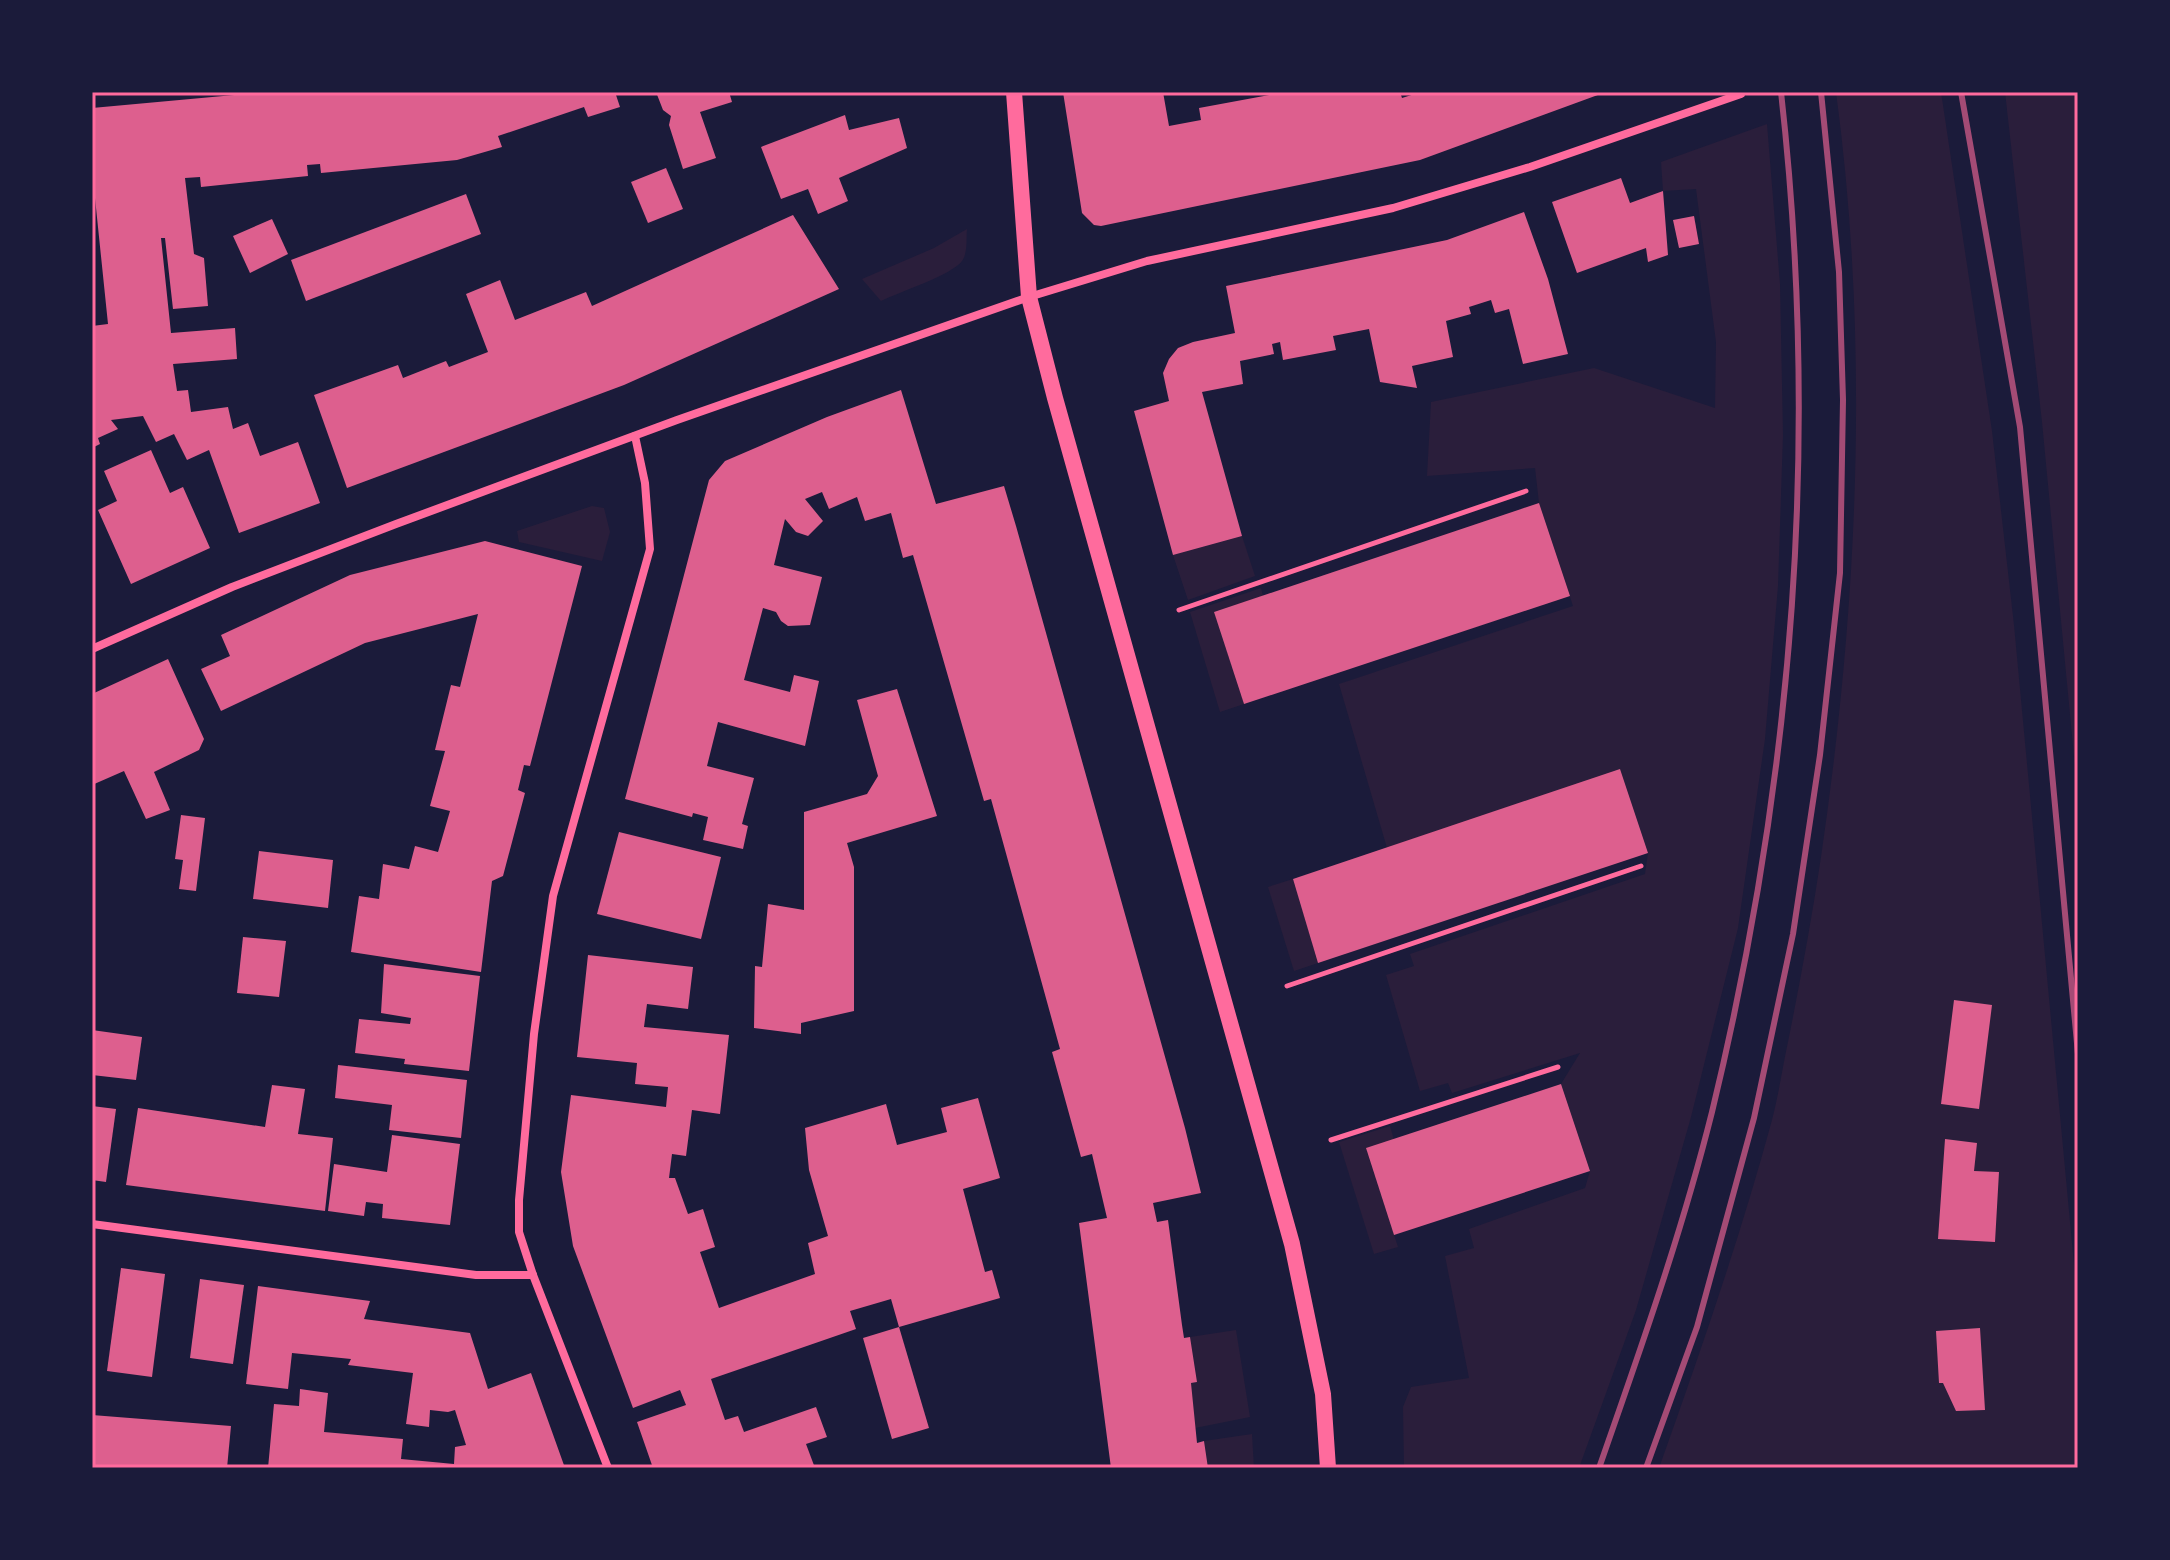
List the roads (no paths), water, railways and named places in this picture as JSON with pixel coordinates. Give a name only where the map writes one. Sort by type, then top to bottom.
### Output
[{"type":"main road","points":[[1014,92],[1029,297],[1292,1244],[1323,1394],[1328,1468]]},
{"type":"street","points":[[92,649],[232,587],[635,436],[1029,297],[1147,261],[1393,208],[1530,167],[1741,94]]},
{"type":"street","points":[[608,1468],[533,1275],[519,1232],[519,1200],[534,1034],[553,896],[650,549],[645,483],[635,436]]},
{"type":"street","points":[[92,1224],[476,1275],[533,1275]]},
{"type":"railway","points":[[1599,1468],[1674,1247],[1712,1112],[1763,859],[1780,732],[1792,605],[1798,478],[1798,350],[1793,221],[1781,92]]},
{"type":"railway","points":[[1646,1468],[1697,1327],[1754,1118],[1793,934],[1820,755],[1840,573],[1843,400],[1839,272],[1821,92]]},
{"type":"railway","points":[[1961,92],[2020,427],[2078,1054]]}]
